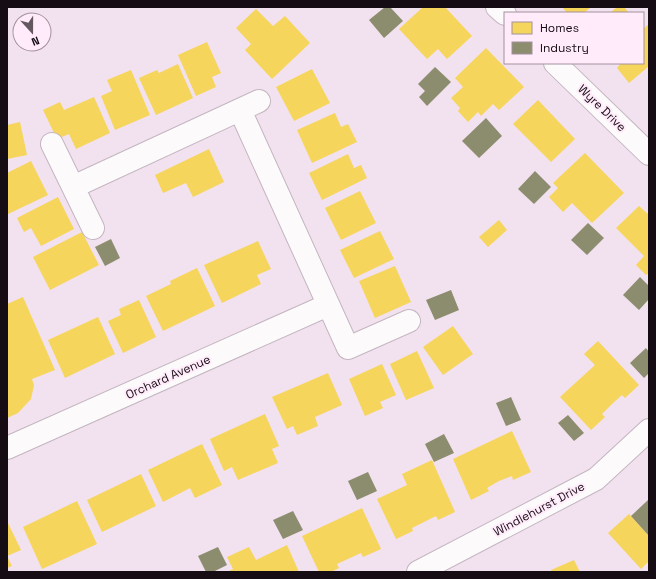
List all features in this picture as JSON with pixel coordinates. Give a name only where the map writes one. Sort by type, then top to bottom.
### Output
[{"type":"street","name":"Wyre Drive","points":[[556,64],[649,154]]},
{"type":"street","points":[[73,187],[259,101]]},
{"type":"street","points":[[240,110],[348,348],[409,321]]},
{"type":"street","points":[[52,144],[93,228]]},
{"type":"street","name":"Orchard Avenue","points":[[7,448],[328,305]]},
{"type":"street","name":"Windlehurst Drive","points":[[418,572],[596,479],[649,430]]},
{"type":"building: Homes","points":[[423,7],[445,7],[472,36],[447,59],[438,49],[427,59],[399,29]]},
{"type":"building: Homes","points":[[562,7],[591,7],[585,12],[566,12]]},
{"type":"building: Homes","points":[[617,7],[624,7],[628,12],[611,12]]},
{"type":"building: Homes","points":[[256,9],[273,26],[285,16],[310,43],[272,79],[245,50],[251,44],[236,28]]},
{"type":"building: Homes","points":[[649,24],[649,66],[629,83],[617,68],[620,64],[644,64],[644,28]]},
{"type":"building: Homes","points":[[207,42],[221,73],[212,77],[216,87],[196,96],[178,55]]},
{"type":"building: Homes","points":[[486,48],[524,87],[499,110],[493,104],[481,116],[478,112],[468,122],[458,111],[460,108],[451,98],[463,87],[455,78]]},
{"type":"building: Homes","points":[[178,64],[193,98],[156,115],[139,78],[157,70],[159,73]]},
{"type":"building: Homes","points":[[312,69],[330,103],[294,121],[276,87]]},
{"type":"building: Homes","points":[[131,70],[150,115],[115,130],[101,96],[112,91],[107,80]]},
{"type":"building: Homes","points":[[94,97],[110,133],[76,149],[69,134],[57,139],[43,110],[60,102],[64,110]]},
{"type":"building: Homes","points":[[538,100],[575,139],[551,162],[513,124]]},
{"type":"building: Homes","points":[[335,113],[341,127],[348,124],[357,142],[312,163],[297,130]]},
{"type":"building: Homes","points":[[20,122],[27,155],[7,159],[7,125]]},
{"type":"building: Homes","points":[[209,149],[224,182],[193,197],[186,183],[163,193],[155,175]]},
{"type":"building: Homes","points":[[585,153],[624,193],[592,223],[572,203],[563,212],[549,197],[558,188],[553,183]]},
{"type":"building: Homes","points":[[348,154],[354,168],[361,165],[367,178],[322,200],[309,173]]},
{"type":"building: Homes","points":[[31,161],[48,195],[8,214],[7,173]]},
{"type":"building: Homes","points":[[360,191],[376,223],[341,240],[325,208]]},
{"type":"building: Homes","points":[[58,197],[74,229],[41,246],[31,228],[24,232],[17,218]]},
{"type":"building: Homes","points":[[639,206],[649,215],[649,273],[646,275],[636,265],[644,256],[616,228]]},
{"type":"building: Homes","points":[[499,220],[507,230],[488,247],[479,237]]},
{"type":"building: Homes","points":[[380,231],[394,259],[354,278],[340,250]]},
{"type":"building: Homes","points":[[82,232],[99,265],[50,290],[33,257]]},
{"type":"building: Homes","points":[[258,241],[271,269],[257,275],[261,284],[222,303],[204,265]]},
{"type":"building: Homes","points":[[395,266],[411,302],[375,318],[359,281]]},
{"type":"building: Homes","points":[[197,268],[215,306],[163,331],[146,296],[171,284],[170,281]]},
{"type":"building: Homes","points":[[23,297],[55,370],[32,379],[34,385],[31,399],[18,413],[7,418],[7,304]]},
{"type":"building: Homes","points":[[139,300],[156,337],[123,353],[108,321],[121,315],[119,309]]},
{"type":"building: Homes","points":[[98,317],[115,354],[65,378],[48,340]]},
{"type":"building: Homes","points":[[453,326],[473,354],[443,375],[423,347]]},
{"type":"building: Homes","points":[[598,341],[639,385],[625,398],[622,395],[612,404],[602,414],[605,417],[591,430],[560,397],[595,365],[584,354]]},
{"type":"building: Homes","points":[[417,351],[434,388],[406,400],[390,364]]},
{"type":"building: Homes","points":[[382,364],[396,395],[380,402],[383,408],[365,416],[349,379]]},
{"type":"building: Homes","points":[[328,373],[342,405],[315,417],[318,426],[297,435],[293,426],[287,429],[272,397]]},
{"type":"building: Homes","points":[[265,414],[279,446],[272,449],[278,463],[238,480],[232,467],[224,471],[210,439]]},
{"type":"building: Homes","points":[[512,431],[531,472],[513,480],[512,476],[499,481],[487,488],[489,491],[471,500],[453,459]]},
{"type":"building: Homes","points":[[202,444],[222,485],[195,498],[190,488],[163,502],[148,470]]},
{"type":"building: Homes","points":[[432,460],[455,512],[438,520],[436,516],[412,528],[413,531],[396,539],[377,499],[407,485],[402,474]]},
{"type":"building: Homes","points":[[141,474],[156,506],[102,532],[87,500]]},
{"type":"building: Homes","points":[[77,501],[97,544],[42,569],[23,527]]},
{"type":"building: Homes","points":[[362,508],[381,549],[363,557],[361,553],[337,564],[339,568],[331,572],[319,572],[302,536]]},
{"type":"building: Homes","points":[[629,514],[649,536],[649,561],[641,569],[608,533]]},
{"type":"building: Homes","points":[[7,521],[21,550],[7,556]]},
{"type":"building: Homes","points":[[287,545],[299,572],[227,572],[233,569],[227,557],[249,547],[256,560]]},
{"type":"building: Homes","points":[[7,556],[12,566],[7,568]]},
{"type":"building: Homes","points":[[574,560],[580,572],[552,572],[551,570]]},
{"type":"building: Industry","points":[[385,7],[390,7],[403,21],[384,38],[369,20]]},
{"type":"building: Industry","points":[[435,67],[451,82],[427,106],[419,97],[425,91],[418,84]]},
{"type":"building: Industry","points":[[486,118],[502,136],[479,158],[462,141]]},
{"type":"building: Industry","points":[[535,171],[551,187],[534,204],[518,189]]},
{"type":"building: Industry","points":[[588,223],[604,238],[587,255],[571,240]]},
{"type":"building: Industry","points":[[111,239],[120,258],[105,266],[95,247]]},
{"type":"building: Industry","points":[[640,277],[649,286],[649,299],[639,310],[623,295]]},
{"type":"building: Industry","points":[[451,290],[459,310],[435,320],[426,300]]},
{"type":"building: Industry","points":[[646,348],[649,352],[649,373],[644,378],[630,363]]},
{"type":"building: Industry","points":[[511,397],[521,420],[506,426],[496,403]]},
{"type":"building: Industry","points":[[568,415],[584,433],[574,441],[558,423]]},
{"type":"building: Industry","points":[[444,434],[454,453],[434,462],[425,444]]},
{"type":"building: Industry","points":[[368,472],[377,491],[357,500],[348,481]]},
{"type":"building: Industry","points":[[648,500],[649,501],[649,536],[631,516]]},
{"type":"building: Industry","points":[[293,511],[303,530],[283,539],[273,520]]},
{"type":"building: Industry","points":[[218,547],[227,565],[213,572],[206,572],[198,556]]}]
